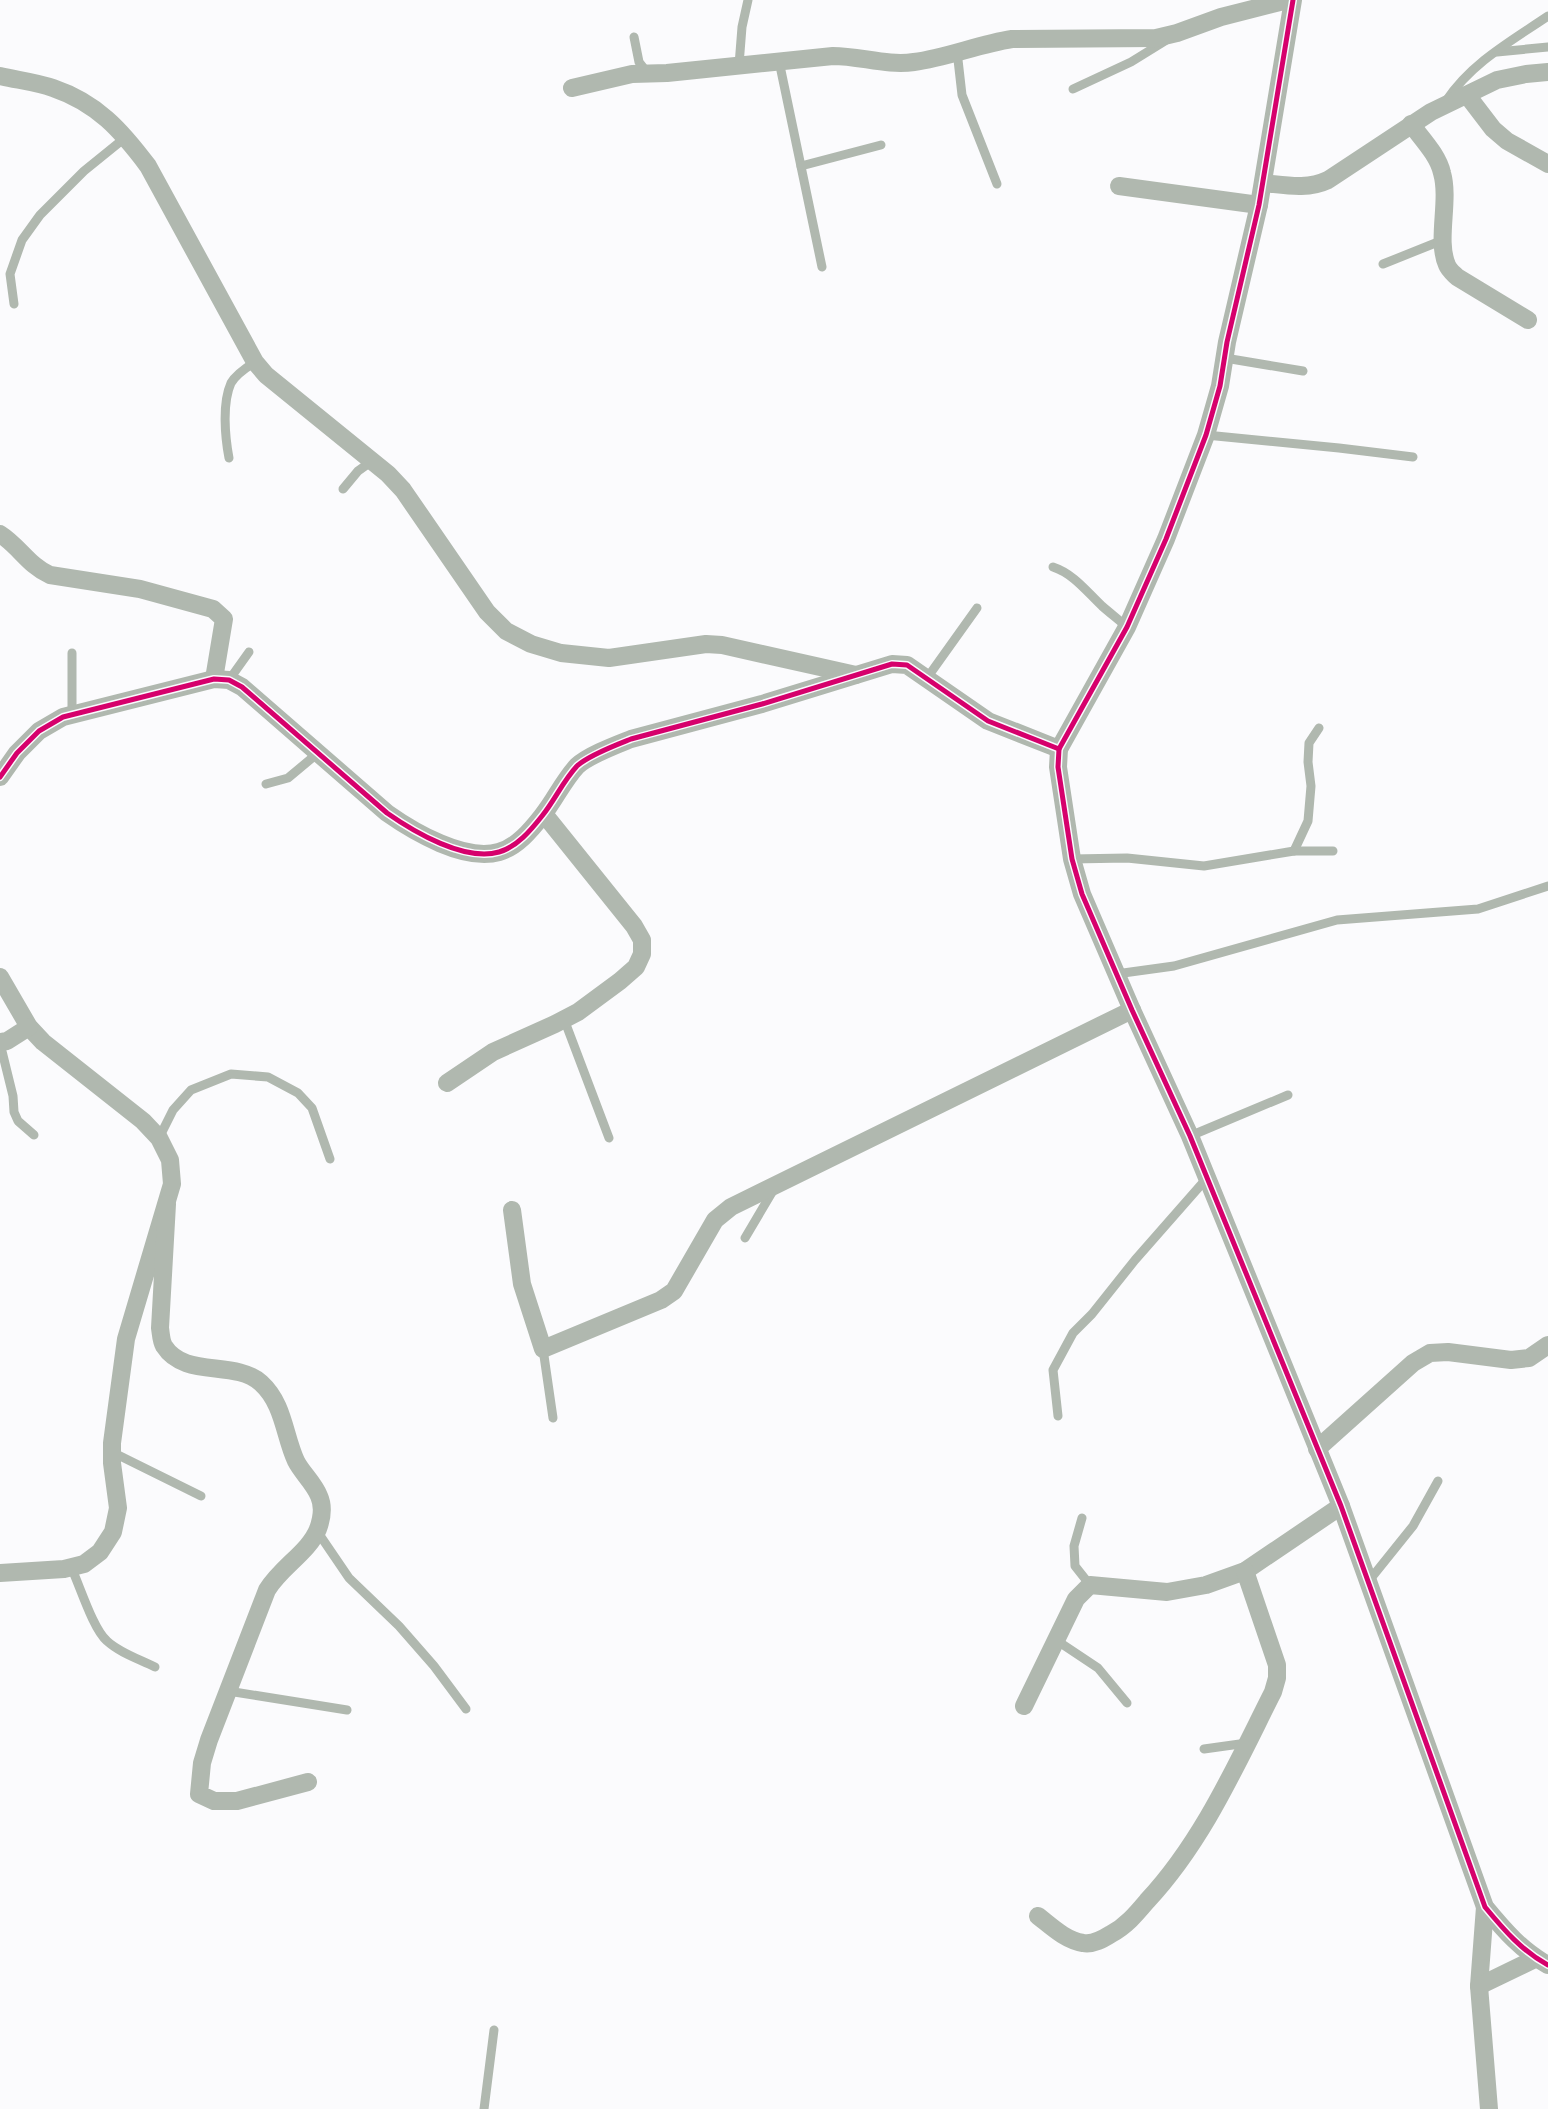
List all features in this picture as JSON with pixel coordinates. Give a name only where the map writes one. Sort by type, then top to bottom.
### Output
[{"type":"street","points":[[572,88],[632,74],[649,75],[779,61],[849,56],[899,63],[915,62],[1012,39],[1142,39],[1178,33],[1221,17],[1288,0]]},
{"type":"street","points":[[1293,0],[1259,205],[1227,342],[1220,386],[1206,435],[1166,539],[1127,626],[1059,750],[1058,767],[1072,859],[1082,894],[1132,1010],[1190,1136],[1341,1506],[1486,1907],[1508,1936],[1542,1962]]},
{"type":"street","points":[[1263,184],[1304,187],[1316,185],[1328,180],[1411,124],[1442,107],[1504,78],[1548,72]]},
{"type":"street","points":[[0,76],[52,87],[76,97],[102,113],[126,137],[148,166],[255,362],[266,375],[372,461],[403,490],[486,612],[506,631],[531,644],[561,653],[608,658],[706,644],[722,645],[857,675]]},
{"type":"street","points":[[1467,95],[1493,129],[1500,135],[1548,164]]},
{"type":"street","points":[[1411,124],[1436,159],[1442,173],[1445,190],[1444,254],[1447,267],[1457,277],[1528,320]]},
{"type":"street","points":[[1119,186],[1259,205]]},
{"type":"street","points":[[0,534],[38,570],[50,575],[140,589],[218,612],[224,619],[222,679]]},
{"type":"street","points":[[0,778],[17,753],[38,732],[63,717],[222,679],[242,688],[387,813],[449,847],[474,853],[499,852],[522,839],[544,814],[579,764],[615,745],[762,704],[892,664],[906,665],[988,721],[1059,750]]},
{"type":"street","points":[[446,1083],[493,1052],[578,1012],[636,967],[642,954],[642,940],[634,926],[544,814]]},
{"type":"street","points":[[0,977],[29,1027],[43,1042],[143,1121],[159,1138],[170,1160],[172,1184],[126,1339],[112,1452],[118,1508],[113,1532],[100,1552],[84,1564],[71,1567],[0,1573]]},
{"type":"street","points":[[512,1210],[522,1284],[543,1350],[660,1300],[674,1291],[715,1220],[731,1207],[1132,1010]]},
{"type":"street","points":[[0,1042],[7,1041],[29,1027]]},
{"type":"street","points":[[167,1204],[160,1328],[163,1345],[173,1356],[185,1363],[241,1373],[252,1377],[261,1384],[279,1409],[297,1463],[320,1496],[323,1513],[317,1530],[309,1544],[276,1576],[267,1590],[202,1763],[199,1794],[214,1801],[237,1801],[308,1782]]},
{"type":"street","points":[[1317,1449],[1413,1363],[1430,1353],[1448,1352],[1511,1360],[1529,1358],[1548,1345]]},
{"type":"street","points":[[1024,1706],[1076,1599],[1090,1585],[1167,1592],[1206,1585],[1245,1571],[1341,1506]]},
{"type":"street","points":[[1038,1916],[1064,1936],[1083,1944],[1099,1942],[1124,1927],[1161,1886],[1192,1844],[1220,1797],[1273,1692],[1277,1678],[1277,1665],[1245,1571]]},
{"type":"street","points":[[1486,1907],[1479,1986],[1489,2109]]},
{"type":"street","points":[[1479,1986],[1542,1962]]},
{"type":"lane","points":[[739,66],[742,27],[748,0]]},
{"type":"lane","points":[[1442,107],[1454,88],[1472,70],[1548,16]]},
{"type":"lane","points":[[1074,89],[1131,62],[1178,33]]},
{"type":"lane","points":[[634,37],[639,62],[649,75]]},
{"type":"lane","points":[[1496,52],[1548,48]]},
{"type":"lane","points":[[957,51],[962,95],[997,184]]},
{"type":"lane","points":[[779,61],[822,267]]},
{"type":"lane","points":[[14,304],[10,274],[22,240],[40,215],[84,171],[126,137]]},
{"type":"lane","points":[[801,166],[881,145]]},
{"type":"lane","points":[[1383,264],[1444,240]]},
{"type":"lane","points":[[1225,358],[1302,371]]},
{"type":"lane","points":[[229,458],[225,434],[228,399],[232,382],[243,369],[255,362]]},
{"type":"lane","points":[[1206,435],[1413,457]]},
{"type":"lane","points":[[343,489],[358,471],[372,461]]},
{"type":"lane","points":[[1053,567],[1061,570],[1078,582],[1102,606],[1127,626]]},
{"type":"lane","points":[[927,678],[978,608]]},
{"type":"lane","points":[[222,679],[249,652]]},
{"type":"lane","points":[[72,653],[72,714]]},
{"type":"lane","points":[[1294,851],[1308,821],[1311,786],[1308,762],[1309,743],[1318,728]]},
{"type":"lane","points":[[266,784],[288,778],[318,753]]},
{"type":"lane","points":[[1072,859],[1127,858],[1204,866],[1294,851],[1332,851]]},
{"type":"lane","points":[[1116,974],[1174,966],[1337,920],[1478,909],[1548,886]]},
{"type":"lane","points":[[564,1019],[609,1138]]},
{"type":"lane","points":[[0,1042],[13,1096],[14,1112],[18,1121],[34,1135]]},
{"type":"lane","points":[[159,1138],[173,1110],[191,1090],[232,1074],[268,1078],[298,1093],[312,1108],[330,1160]]},
{"type":"lane","points":[[1190,1136],[1288,1095]]},
{"type":"lane","points":[[1058,1416],[1053,1370],[1073,1333],[1092,1314],[1135,1260],[1207,1178]]},
{"type":"lane","points":[[745,1238],[777,1185]]},
{"type":"lane","points":[[543,1350],[553,1418]]},
{"type":"lane","points":[[112,1452],[201,1496]]},
{"type":"lane","points":[[1368,1582],[1413,1526],[1438,1481]]},
{"type":"lane","points":[[1082,1518],[1074,1546],[1075,1566],[1090,1585]]},
{"type":"lane","points":[[317,1530],[349,1578],[405,1633],[434,1666],[466,1709]]},
{"type":"lane","points":[[71,1567],[95,1623],[105,1640],[122,1651],[155,1667]]},
{"type":"lane","points":[[1056,1640],[1098,1668],[1127,1703]]},
{"type":"lane","points":[[228,1691],[347,1710]]},
{"type":"lane","points":[[1204,1748],[1247,1743]]},
{"type":"lane","points":[[484,2109],[494,2030]]},
{"type":"cycle path","points":[[1293,0],[1259,205],[1227,342],[1220,386],[1206,435],[1166,539],[1127,627],[1059,749],[1058,767],[1072,859],[1082,894],[1132,1010],[1190,1136],[1341,1506],[1485,1907],[1506,1932],[1522,1947],[1548,1965]]},
{"type":"cycle path","points":[[0,777],[17,753],[39,731],[63,717],[214,679],[229,680],[242,687],[387,813],[425,836],[471,853],[486,854],[499,852],[518,842],[542,816],[577,766],[603,751],[631,739],[762,704],[892,664],[907,665],[988,721],[1059,749]]}]
